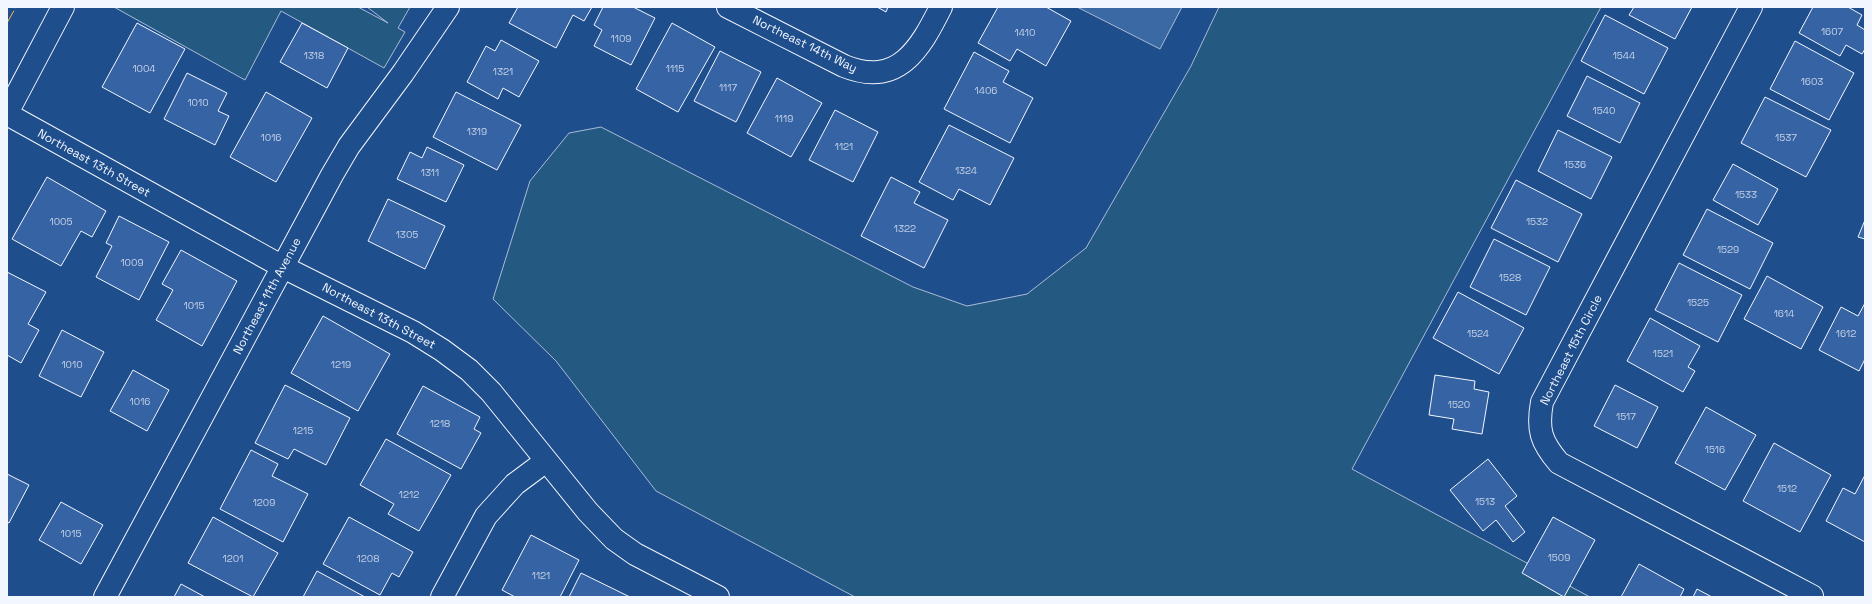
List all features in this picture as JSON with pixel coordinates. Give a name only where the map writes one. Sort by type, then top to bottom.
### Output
[{"type":"street","points":[[7,114],[63,7]]},
{"type":"street","name":"Northeast 11th Avenue","points":[[105,597],[349,146],[403,73],[448,7]]},
{"type":"street","name":"Northeast 14th Way","points":[[728,7],[844,66],[864,72],[884,71],[904,62],[925,39],[941,7]]},
{"type":"street","name":"Northeast 15th Circle","points":[[1751,7],[1542,402],[1539,418],[1540,435],[1547,449],[1559,463],[1812,596]]},
{"type":"street","name":"Northeast 13th Street","points":[[7,114],[283,267],[413,332],[442,350],[469,370],[491,392],[600,527],[635,554],[718,597]]},
{"type":"street","points":[[442,597],[486,516],[515,484],[546,461]]},
{"type":"shaded area","points":[[114,7],[358,7],[388,23],[367,7],[410,7],[398,28],[405,32],[384,68],[281,11],[245,80]]},
{"type":"shaded area","points":[[1077,7],[1182,7],[1160,49]]},
{"type":"shaded area","points":[[1219,7],[1601,7],[1352,469],[1590,597],[855,597],[656,491],[556,361],[493,299],[530,181],[569,133],[601,127],[913,287],[967,306],[1027,294],[1086,248],[1191,66]]},
{"type":"building","points":[[518,7],[592,7],[584,21],[573,15],[556,48],[509,23]]},
{"type":"building","points":[[603,7],[633,7],[655,18],[631,65],[594,46],[602,30],[594,25]]},
{"type":"building","points":[[877,7],[888,7],[886,12]]},
{"type":"building","points":[[998,7],[1046,7],[1071,21],[1046,66],[1017,49],[1010,61],[978,43]]},
{"type":"building","points":[[1634,7],[1692,7],[1675,39],[1629,15]]},
{"type":"building","points":[[1813,7],[1848,7],[1862,15],[1857,25],[1865,30],[1865,49],[1862,54],[1846,45],[1840,56],[1799,33]]},
{"type":"building","points":[[1605,15],[1668,48],[1644,94],[1581,61]]},
{"type":"building","points":[[137,23],[185,49],[150,113],[102,87]]},
{"type":"building","points":[[302,23],[348,48],[327,88],[280,62]]},
{"type":"building","points":[[672,23],[715,47],[678,112],[636,89]]},
{"type":"building","points":[[501,40],[539,61],[519,97],[503,88],[498,99],[467,82],[486,46],[495,51]]},
{"type":"building","points":[[1795,41],[1854,73],[1829,120],[1770,89]]},
{"type":"building","points":[[720,51],[761,72],[736,122],[694,101]]},
{"type":"building","points":[[974,52],[1009,71],[1003,82],[1033,98],[1010,143],[944,109]]},
{"type":"building","points":[[187,73],[227,93],[218,111],[229,116],[215,145],[164,119]]},
{"type":"building","points":[[1587,76],[1640,103],[1620,143],[1567,116]]},
{"type":"building","points":[[777,78],[822,103],[791,157],[747,133]]},
{"type":"building","points":[[266,92],[312,118],[276,182],[230,157]]},
{"type":"building","points":[[456,92],[521,125],[497,170],[433,137]]},
{"type":"building","points":[[1765,97],[1831,130],[1806,177],[1741,143]]},
{"type":"building","points":[[835,110],[878,132],[853,182],[809,160]]},
{"type":"building","points":[[949,125],[1014,158],[990,205],[959,189],[953,200],[919,182]]},
{"type":"building","points":[[1558,130],[1612,157],[1591,199],[1538,171]]},
{"type":"building","points":[[427,147],[464,165],[446,202],[397,179],[410,152],[422,158]]},
{"type":"building","points":[[1733,164],[1778,189],[1758,225],[1713,200]]},
{"type":"building","points":[[47,177],[106,211],[92,237],[81,231],[61,266],[12,239]]},
{"type":"building","points":[[891,177],[920,192],[914,203],[948,220],[924,268],[861,236]]},
{"type":"building","points":[[1516,180],[1582,214],[1558,262],[1491,228]]},
{"type":"building","points":[[388,199],[445,226],[425,269],[368,241]]},
{"type":"building","points":[[1707,209],[1773,243],[1750,289],[1683,255]]},
{"type":"building","points":[[119,216],[169,242],[139,300],[96,277],[112,246],[106,243]]},
{"type":"building","points":[[1865,220],[1865,239],[1858,237]]},
{"type":"building","points":[[1494,239],[1550,267],[1526,315],[1470,287]]},
{"type":"building","points":[[181,250],[237,281],[202,346],[156,320],[173,290],[162,284]]},
{"type":"building","points":[[1679,263],[1742,295],[1718,342],[1655,310]]},
{"type":"building","points":[[7,272],[46,292],[28,324],[39,330],[21,363],[7,355]]},
{"type":"building","points":[[1767,276],[1823,307],[1801,349],[1744,319]]},
{"type":"building","points":[[1458,292],[1524,328],[1499,374],[1433,338]]},
{"type":"building","points":[[1865,303],[1865,359],[1859,371],[1819,350],[1841,307],[1858,316]]},
{"type":"building","points":[[323,316],[390,354],[358,411],[291,373]]},
{"type":"building","points":[[1650,318],[1700,346],[1688,367],[1695,371],[1683,392],[1627,361]]},
{"type":"building","points":[[62,330],[104,352],[81,397],[39,376]]},
{"type":"building","points":[[133,370],[169,390],[147,431],[110,411]]},
{"type":"building","points":[[1435,375],[1475,381],[1474,389],[1489,392],[1482,434],[1452,429],[1454,419],[1429,415]]},
{"type":"building","points":[[285,385],[350,418],[326,465],[294,449],[288,459],[255,443]]},
{"type":"building","points":[[1615,385],[1658,407],[1637,448],[1594,426]]},
{"type":"building","points":[[423,386],[480,417],[474,429],[481,433],[461,469],[397,434]]},
{"type":"building","points":[[1706,407],[1756,435],[1725,490],[1675,463]]},
{"type":"building","points":[[386,439],[451,475],[419,531],[388,514],[394,504],[360,485]]},
{"type":"building","points":[[1774,443],[1831,475],[1800,532],[1743,501]]},
{"type":"building","points":[[251,450],[278,464],[272,476],[308,494],[283,542],[220,509]]},
{"type":"building","points":[[1488,459],[1517,496],[1505,506],[1525,532],[1513,542],[1496,520],[1483,531],[1450,490]]},
{"type":"building","points":[[7,474],[29,485],[9,523],[7,522]]},
{"type":"building","points":[[1865,475],[1865,542],[1826,521],[1843,488],[1855,494]]},
{"type":"building","points":[[61,502],[103,525],[81,564],[39,540]]},
{"type":"building","points":[[213,517],[278,553],[253,597],[188,563]]},
{"type":"building","points":[[349,517],[413,552],[399,577],[392,573],[380,595],[323,564]]},
{"type":"building","points":[[1553,517],[1595,540],[1564,597],[1522,573]]},
{"type":"building","points":[[531,535],[579,560],[560,597],[515,597],[502,590]]},
{"type":"building","points":[[1639,564],[1684,589],[1680,597],[1621,597]]},
{"type":"building","points":[[317,571],[365,597],[303,597]]},
{"type":"building","points":[[581,573],[630,597],[569,597]]},
{"type":"building","points":[[181,584],[205,597],[174,597]]},
{"type":"building","points":[[1697,589],[1712,597],[1693,597]]},
{"type":"power","points":[[7,23],[16,7]]}]
